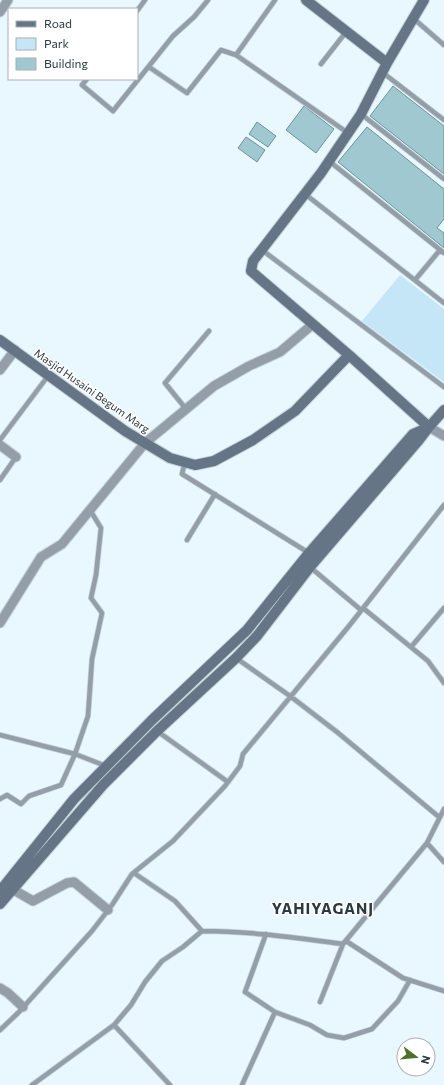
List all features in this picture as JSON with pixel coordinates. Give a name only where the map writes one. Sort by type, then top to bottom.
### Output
[{"type":"street","points":[[0,12],[8,0]]},
{"type":"street","points":[[306,0],[346,32],[384,68]]},
{"type":"street","points":[[424,0],[384,68],[361,114],[305,194],[253,261],[251,271],[349,355],[428,427],[444,436]]},
{"type":"street","points":[[0,623],[41,557],[62,544],[145,443],[214,386],[249,366],[280,352],[313,324]]},
{"type":"street","name":"Masjid Husaini Begum Marg","points":[[0,340],[125,431],[170,458],[195,465],[214,461],[253,440],[295,410],[349,355]]},
{"type":"street","points":[[0,370],[15,350]]},
{"type":"street","points":[[5,886],[157,731],[236,658],[257,636],[310,567],[420,440],[428,427],[444,410]]},
{"type":"street","points":[[0,904],[5,886],[74,799],[153,719],[247,630],[309,553],[413,434],[428,427]]},
{"type":"street","points":[[0,445],[16,457]]},
{"type":"street","points":[[5,886],[33,901],[67,883],[74,882],[108,910]]},
{"type":"street","points":[[0,988],[8,993],[23,1008]]},
{"type":"lane","points":[[138,10],[145,0]]},
{"type":"lane","points":[[86,80],[82,85],[113,111],[150,67],[173,36],[194,17],[208,0]]},
{"type":"lane","points":[[236,55],[275,0]]},
{"type":"lane","points":[[413,18],[444,45]]},
{"type":"lane","points":[[321,64],[346,32]]},
{"type":"lane","points":[[150,67],[187,93],[221,50],[236,55],[348,133]]},
{"type":"lane","points":[[384,68],[444,120]]},
{"type":"lane","points":[[361,114],[444,179]]},
{"type":"lane","points":[[329,161],[444,253]]},
{"type":"lane","points":[[305,194],[444,303]]},
{"type":"lane","points":[[262,250],[444,387]]},
{"type":"lane","points":[[415,280],[440,250]]},
{"type":"lane","points":[[186,409],[165,383],[209,331]]},
{"type":"lane","points":[[0,440],[49,375]]},
{"type":"lane","points":[[0,480],[16,457]]},
{"type":"lane","points":[[185,462],[182,474],[309,553]]},
{"type":"lane","points":[[187,540],[215,494]]},
{"type":"lane","points":[[0,1030],[23,1008],[92,931],[134,873],[172,842],[228,782],[240,766],[243,754],[362,609],[444,505]]},
{"type":"lane","points":[[0,798],[7,795],[21,804],[29,796],[61,785],[75,754],[88,716],[92,659],[102,614],[91,598],[96,575],[101,528],[90,510]]},
{"type":"lane","points":[[310,567],[412,647],[428,661],[444,683]]},
{"type":"lane","points":[[412,647],[444,608]]},
{"type":"lane","points":[[236,658],[290,696],[337,732],[439,817]]},
{"type":"lane","points":[[157,731],[228,782]]},
{"type":"lane","points":[[0,735],[75,754],[107,766]]},
{"type":"lane","points":[[320,1002],[345,943],[427,843],[439,817],[444,810]]},
{"type":"lane","points":[[427,843],[444,862]]},
{"type":"lane","points":[[134,873],[174,901],[202,931]]},
{"type":"lane","points":[[32,1085],[114,1025],[131,1005],[145,982],[162,961],[183,947],[202,931],[229,931],[266,934],[345,943],[403,978],[444,991]]},
{"type":"lane","points":[[266,934],[245,992],[275,1012],[310,1025],[327,1035],[344,1038],[372,1029],[398,1001],[410,980]]},
{"type":"lane","points":[[242,1085],[275,1012]]},
{"type":"lane","points":[[114,1025],[170,1085]]},
{"type":"green space","points":[[400,275],[444,309],[444,382],[362,321]]},
{"type":"building","points":[[393,86],[444,126],[444,174],[370,116]]},
{"type":"building","points":[[304,106],[334,129],[316,153],[286,130]]},
{"type":"building","points":[[257,122],[276,136],[268,147],[249,134]]},
{"type":"building","points":[[367,127],[444,189],[444,219],[437,228],[444,233],[444,248],[338,162]]},
{"type":"building","points":[[246,137],[265,150],[257,162],[238,148]]},
{"type":"district","name":"YAHIYAGANJ","points":[[323,909]]}]
